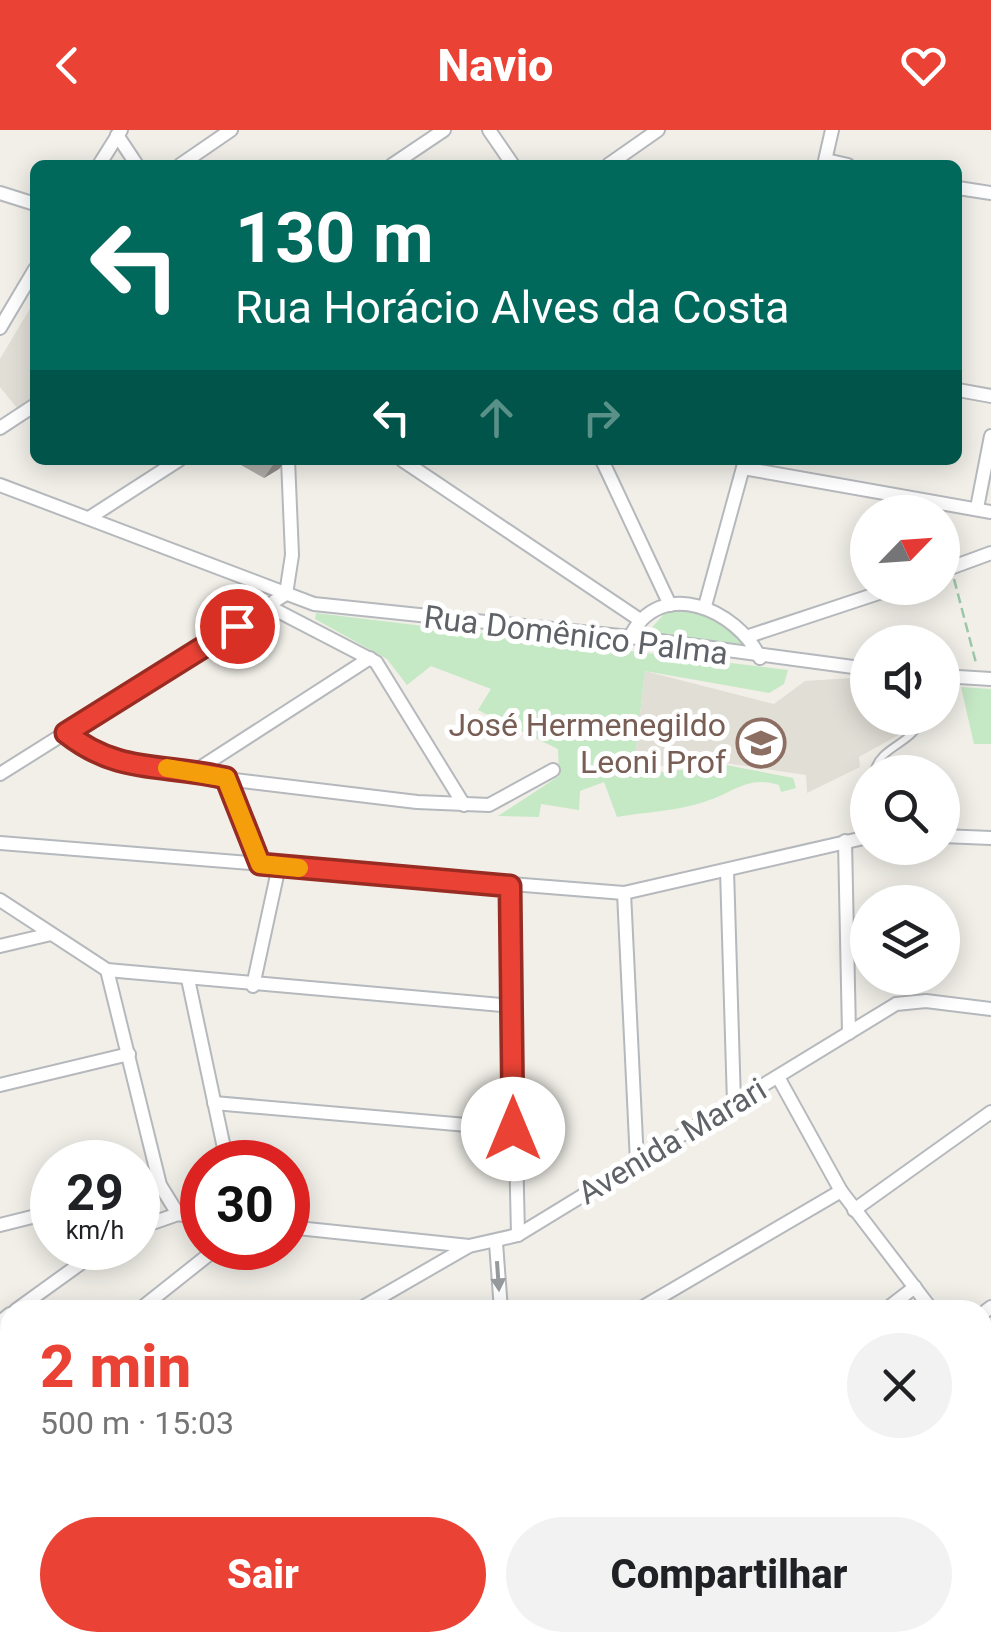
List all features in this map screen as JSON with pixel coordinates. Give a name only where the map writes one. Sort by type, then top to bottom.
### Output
[{"type":"street","points":[[187,160],[231,130]]},
{"type":"street","points":[[399,160],[444,130]]},
{"type":"street","points":[[489,130],[510,160]]},
{"type":"street","points":[[615,160],[658,130]]},
{"type":"street","points":[[826,160],[832,130]]},
{"type":"street","points":[[102,160],[119,133]]},
{"type":"street","points":[[119,133],[133,160]]},
{"type":"street","points":[[962,189],[991,193]]},
{"type":"street","points":[[0,193],[30,202]]},
{"type":"street","points":[[0,328],[30,277]]},
{"type":"street","points":[[962,391],[991,396]]},
{"type":"street","points":[[0,428],[30,408]]},
{"type":"street","points":[[749,465],[984,510],[991,436]]},
{"type":"street","points":[[89,518],[171,465]]},
{"type":"street","points":[[0,774],[286,594],[292,555],[288,465]]},
{"type":"street","points":[[409,465],[640,620]]},
{"type":"street","points":[[604,465],[670,605]]},
{"type":"street","points":[[704,606],[744,465]]},
{"type":"street","name":"Rua Domênico Palma","points":[[0,485],[314,604],[630,637],[850,668]]},
{"type":"street","points":[[960,565],[991,553]]},
{"type":"street","points":[[749,636],[850,603]]},
{"type":"street","points":[[630,637],[640,620],[670,605],[704,606],[749,636],[760,658]]},
{"type":"street","points":[[268,606],[370,658],[388,676],[464,805]]},
{"type":"street","points":[[195,771],[370,658]]},
{"type":"street","points":[[960,677],[986,679]]},
{"type":"street","points":[[66,733],[93,754],[114,763],[464,805],[497,803],[552,770]]},
{"type":"street","points":[[226,778],[260,864]]},
{"type":"street","points":[[960,837],[991,838]]},
{"type":"street","points":[[0,843],[624,892],[850,840]]},
{"type":"street","points":[[845,841],[849,1033]]},
{"type":"street","points":[[253,986],[280,866]]},
{"type":"street","points":[[727,870],[734,1103]]},
{"type":"street","points":[[510,886],[518,1236]]},
{"type":"street","points":[[624,892],[637,1162]]},
{"type":"street","points":[[0,900],[107,970],[253,986],[512,1006]]},
{"type":"street","points":[[0,946],[51,934]]},
{"type":"street","points":[[107,970],[149,1140]]},
{"type":"street","points":[[188,979],[222,1140]]},
{"type":"street","name":"Avenida Marari","points":[[381,1300],[470,1246],[518,1236],[904,1002],[991,1009]]},
{"type":"street","points":[[0,1085],[129,1054]]},
{"type":"street","points":[[778,1077],[854,1210],[925,1300]]},
{"type":"street","points":[[214,1103],[513,1129]]},
{"type":"street","points":[[854,1210],[991,1112]]},
{"type":"street","points":[[160,1185],[178,1214],[160,1220]]},
{"type":"street","points":[[655,1300],[841,1190]]},
{"type":"street","points":[[0,1224],[30,1217]]},
{"type":"street","points":[[310,1230],[470,1246]]},
{"type":"street","points":[[496,1243],[499,1300]]},
{"type":"street","points":[[30,1300],[71,1270]]},
{"type":"street","points":[[152,1300],[190,1270]]},
{"type":"street","points":[[898,1300],[915,1287]]},
{"type":"lane","points":[[883,755],[909,735]]},
{"type":"path","points":[[960,605],[986,679]]},
{"type":"shaded area","points":[[30,308],[30,399],[17,408],[0,387],[0,359]]},
{"type":"shaded area","name":"José Hermenegildo Leoni Prof","points":[[645,671],[774,704],[805,681],[850,678],[850,735],[898,735],[863,755],[850,755],[850,772],[807,793],[806,775],[725,763],[634,767]]},
{"type":"green space","points":[[689,608],[718,619],[748,650],[646,634],[666,612]]},
{"type":"green space","points":[[316,613],[788,670],[784,684],[769,693],[645,671],[634,766],[663,772],[726,765],[793,778],[796,788],[781,792],[779,785],[758,782],[694,805],[617,817],[604,782],[580,791],[579,810],[541,804],[539,817],[498,816],[559,776],[558,749],[478,710],[491,689],[431,666],[407,685],[387,659],[315,619]]},
{"type":"green space","points":[[961,687],[991,689],[991,744],[974,744]]},
{"type":"slow traffic","points":[[167,768],[226,778],[260,864],[299,868]]},
{"type":"place","name":"José Hermenegildo Leoni Prof","points":[[761,743]]},
{"type":"route","points":[[237,626],[66,733],[93,754],[114,763],[226,778],[260,864],[510,886],[513,1129]]}]
